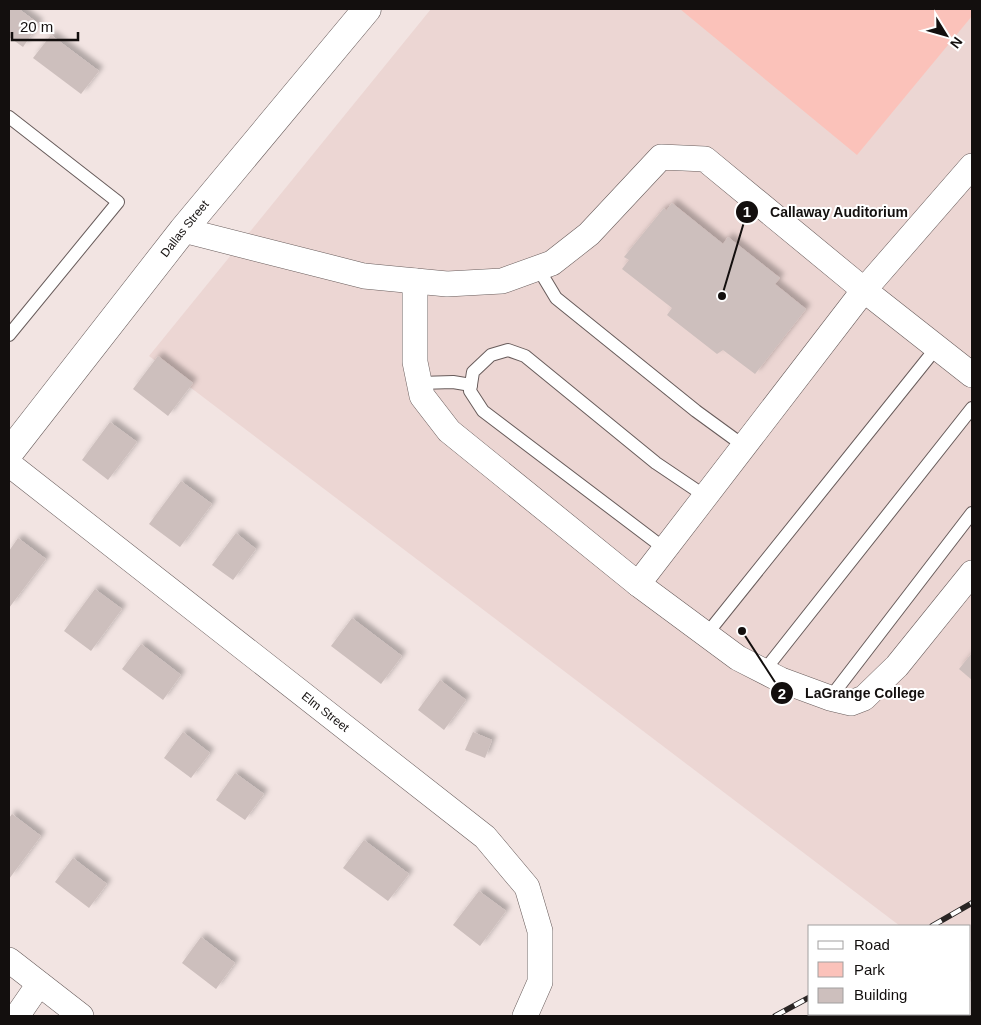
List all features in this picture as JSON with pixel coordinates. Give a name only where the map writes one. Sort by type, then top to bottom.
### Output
[{"type":"street","name":"Dallas Street","points":[[9,453],[183,230],[367,9]]},
{"type":"street","points":[[183,230],[364,276],[447,284],[502,281],[552,264],[590,234],[661,157],[706,160],[864,290],[972,375]]},
{"type":"street","points":[[638,584],[864,290],[972,166]]},
{"type":"street","points":[[415,281],[415,362],[422,396],[449,430],[638,584],[738,658],[764,671],[830,698],[851,703],[864,698],[897,666],[972,574]]},
{"type":"street","name":"Elm Street","points":[[9,464],[485,837],[527,887],[540,931],[540,982],[525,1016]]},
{"type":"street","points":[[9,960],[81,1016]]},
{"type":"street","points":[[17,1016],[39,984]]},
{"type":"lane","points":[[9,117],[118,202],[9,335]]},
{"type":"lane","points":[[538,268],[556,298],[696,411],[744,446]]},
{"type":"lane","points":[[706,635],[936,347]]},
{"type":"lane","points":[[665,549],[483,411],[470,391],[473,372],[491,355],[508,350],[525,356],[656,463],[705,496]]},
{"type":"lane","points":[[420,383],[453,382],[471,385]]},
{"type":"lane","points":[[764,671],[972,408]]},
{"type":"lane","points":[[830,698],[972,513]]},
{"type":"shaded area","points":[[431,9],[972,9],[972,983],[971,925],[899,925],[149,356]]},
{"type":"green space","points":[[680,9],[972,9],[972,16],[857,155]]},
{"type":"building","points":[[9,9],[19,9],[39,24],[23,47],[9,37]]},
{"type":"building","points":[[51,35],[99,71],[81,94],[33,58]]},
{"type":"building","points":[[672,203],[723,244],[728,237],[780,278],[775,284],[806,309],[755,374],[723,350],[717,354],[667,315],[672,308],[622,269],[629,260],[624,257],[664,208],[666,211]]},
{"type":"building","points":[[158,356],[193,383],[168,416],[133,389]]},
{"type":"building","points":[[110,422],[137,442],[108,480],[82,460]]},
{"type":"building","points":[[181,481],[212,504],[180,547],[149,524]]},
{"type":"building","points":[[236,533],[256,549],[233,580],[212,565]]},
{"type":"building","points":[[18,538],[46,559],[9,608],[9,551]]},
{"type":"building","points":[[95,589],[122,609],[91,651],[64,631]]},
{"type":"building","points":[[352,618],[402,656],[381,684],[331,646]]},
{"type":"building","points":[[141,644],[181,675],[163,700],[122,669]]},
{"type":"building","points":[[972,653],[972,680],[959,669]]},
{"type":"building","points":[[440,680],[466,700],[444,730],[418,710]]},
{"type":"building","points":[[183,732],[210,753],[191,778],[164,758]]},
{"type":"building","points":[[473,732],[492,740],[485,758],[465,750]]},
{"type":"building","points":[[235,773],[264,794],[245,820],[216,800]]},
{"type":"building","points":[[12,814],[41,836],[9,879],[9,818]]},
{"type":"building","points":[[364,840],[409,874],[388,901],[343,868]]},
{"type":"building","points":[[73,858],[107,884],[89,908],[55,882]]},
{"type":"building","points":[[479,891],[506,911],[480,946],[453,925]]},
{"type":"building","points":[[201,937],[235,963],[216,989],[182,963]]},
{"type":"railway","points":[[934,925],[972,903]]},
{"type":"railway","points":[[775,1016],[808,998]]},
{"type":"place","name":"Callaway Auditorium","points":[[722,296]]},
{"type":"place","name":"LaGrange College","points":[[742,631]]}]
